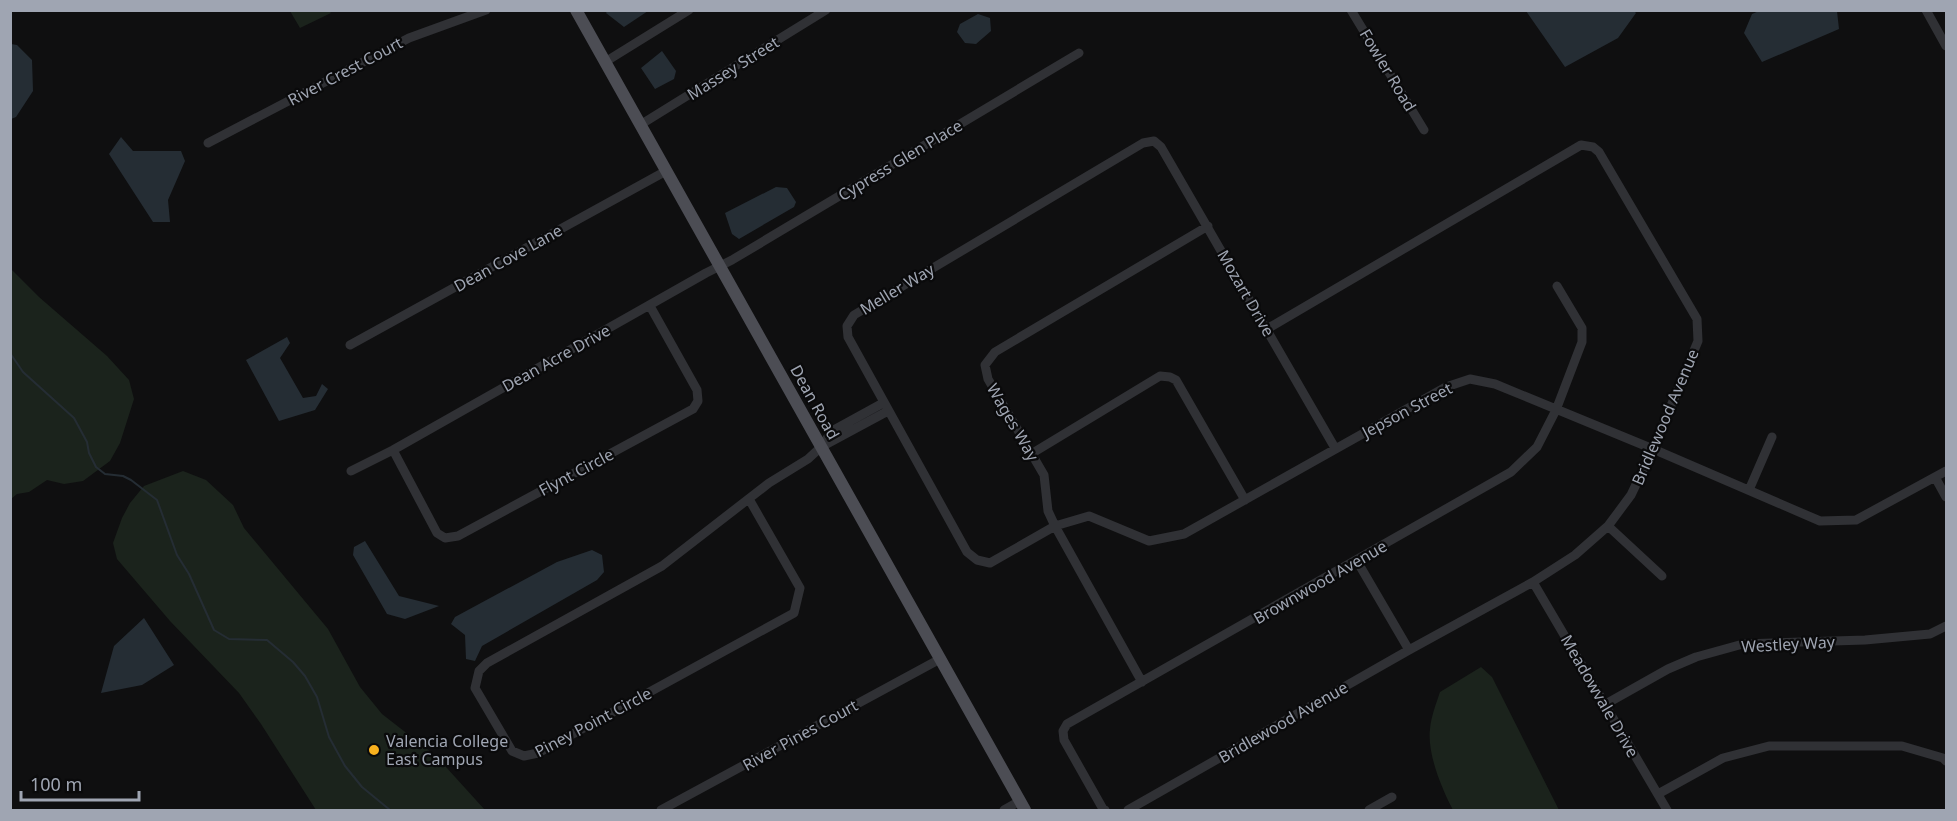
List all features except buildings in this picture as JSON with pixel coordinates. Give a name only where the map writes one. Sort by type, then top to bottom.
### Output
[{"type":"main road","name":"Dean Road","points":[[576,10],[1022,806]]},
{"type":"street","name":"River Crest Court","points":[[208,143],[409,38],[486,10]]},
{"type":"street","points":[[605,62],[689,10]]},
{"type":"street","name":"Massey Street","points":[[640,125],[826,10]]},
{"type":"street","name":"Fowler Road","points":[[1352,10],[1424,130]]},
{"type":"street","points":[[1926,10],[1947,46]]},
{"type":"street","name":"Cypress Glen Place","points":[[719,267],[1079,53]]},
{"type":"street","name":"Mozart Drive","points":[[1154,141],[1161,147],[1208,226],[1335,448]]},
{"type":"street","name":"Meller Way","points":[[977,560],[967,552],[886,407],[848,338],[847,326],[854,315],[1143,143],[1154,141]]},
{"type":"street","name":"Bridlewood Avenue","points":[[1128,810],[1533,582],[1575,555],[1608,526],[1631,495],[1653,449],[1698,341],[1697,319],[1599,152],[1593,147],[1581,145],[1268,329]]},
{"type":"street","name":"Dean Cove Lane","points":[[350,345],[666,171]]},
{"type":"street","name":"Wages Way","points":[[1142,682],[1055,526],[1048,511],[1044,475],[988,379],[985,365],[995,352],[1208,226]]},
{"type":"street","name":"Dean Acre Drive","points":[[351,471],[393,450],[719,267]]},
{"type":"street","name":"Brownwood Avenue","points":[[1105,810],[1064,740],[1063,731],[1067,724],[1511,472],[1537,447],[1556,410],[1582,342],[1582,328],[1557,286]]},
{"type":"street","name":"Flynt Circle","points":[[393,450],[437,533],[445,537],[458,536],[693,409],[698,401],[697,390],[650,306]]},
{"type":"street","points":[[1031,453],[1160,376],[1170,377],[1176,381],[1245,500]]},
{"type":"street","name":"Jepson Street","points":[[977,560],[990,562],[1055,526],[1089,516],[1149,541],[1184,534],[1446,387],[1470,379],[1495,384],[1820,521],[1856,520],[1947,471]]},
{"type":"street","name":"Piney Point Circle","points":[[749,499],[800,588],[794,613],[537,753],[524,756],[512,751],[475,688],[479,671],[487,663],[662,566],[776,478],[808,459],[821,447],[832,431],[886,407]]},
{"type":"street","points":[[1749,490],[1772,437]]},
{"type":"street","points":[[1935,477],[1947,497]]},
{"type":"street","points":[[1608,526],[1662,576]]},
{"type":"street","points":[[1357,561],[1409,650]]},
{"type":"street","name":"Meadowvale Drive","points":[[1533,582],[1667,810]]},
{"type":"street","name":"Westley Way","points":[[1604,705],[1668,669],[1696,657],[1743,644],[1864,640],[1930,634],[1947,626]]},
{"type":"street","name":"River Pines Court","points":[[661,810],[940,659]]},
{"type":"street","points":[[1658,794],[1723,758],[1769,746],[1902,746],[1947,761]]},
{"type":"street","points":[[1369,810],[1392,797]]},
{"type":"street","points":[[1004,810],[1022,806]]},
{"type":"shaded area","points":[[608,10],[648,11],[624,27],[606,13]]},
{"type":"shaded area","points":[[290,11],[329,11],[331,13],[300,28]]},
{"type":"shaded area","points":[[1526,11],[1634,11],[1636,13],[1618,38],[1565,67]]},
{"type":"shaded area","points":[[1759,11],[1837,11],[1839,29],[1762,62],[1744,33],[1752,14]]},
{"type":"shaded area","points":[[978,14],[990,18],[991,31],[976,44],[965,43],[957,32],[960,24]]},
{"type":"shaded area","points":[[11,44],[17,45],[32,60],[33,91],[16,117],[11,119]]},
{"type":"shaded area","points":[[662,51],[676,71],[674,79],[655,89],[641,68]]},
{"type":"shaded area","points":[[121,137],[133,151],[181,151],[185,161],[168,200],[170,222],[153,222],[109,154]]},
{"type":"shaded area","points":[[776,187],[787,188],[796,202],[794,207],[739,239],[732,234],[725,213]]},
{"type":"shaded area","points":[[11,269],[39,297],[107,356],[129,380],[134,399],[120,443],[110,461],[83,481],[64,484],[47,480],[29,492],[17,494],[11,499]]},
{"type":"shaded area","points":[[287,337],[290,343],[280,358],[303,398],[316,396],[322,384],[328,389],[315,410],[279,421],[246,360]]},
{"type":"shaded area","points":[[183,471],[206,480],[233,505],[244,528],[328,629],[360,687],[382,714],[436,756],[485,810],[316,810],[239,693],[170,621],[117,559],[113,543],[130,503],[144,486]]},
{"type":"shaded area","points":[[365,541],[399,596],[439,606],[405,619],[387,614],[353,555],[354,547]]},
{"type":"shaded area","points":[[592,550],[602,555],[604,572],[597,580],[482,646],[475,661],[466,659],[465,635],[451,624],[455,617],[557,562]]},
{"type":"shaded area","points":[[144,618],[174,665],[142,685],[101,693],[114,646]]},
{"type":"shaded area","points":[[1481,667],[1492,677],[1559,810],[1453,810],[1433,760],[1430,739],[1431,720],[1440,692]]},
{"type":"waterway","points":[[10,353],[23,372],[74,418],[87,442],[89,453],[96,467],[105,474],[123,476],[131,480],[157,500],[177,555],[189,574],[214,630],[229,639],[267,640],[293,662],[305,676],[317,697],[329,737],[345,766],[362,787],[390,810]]},
{"type":"place","name":"Valencia College East Campus","points":[[374,750]]}]
